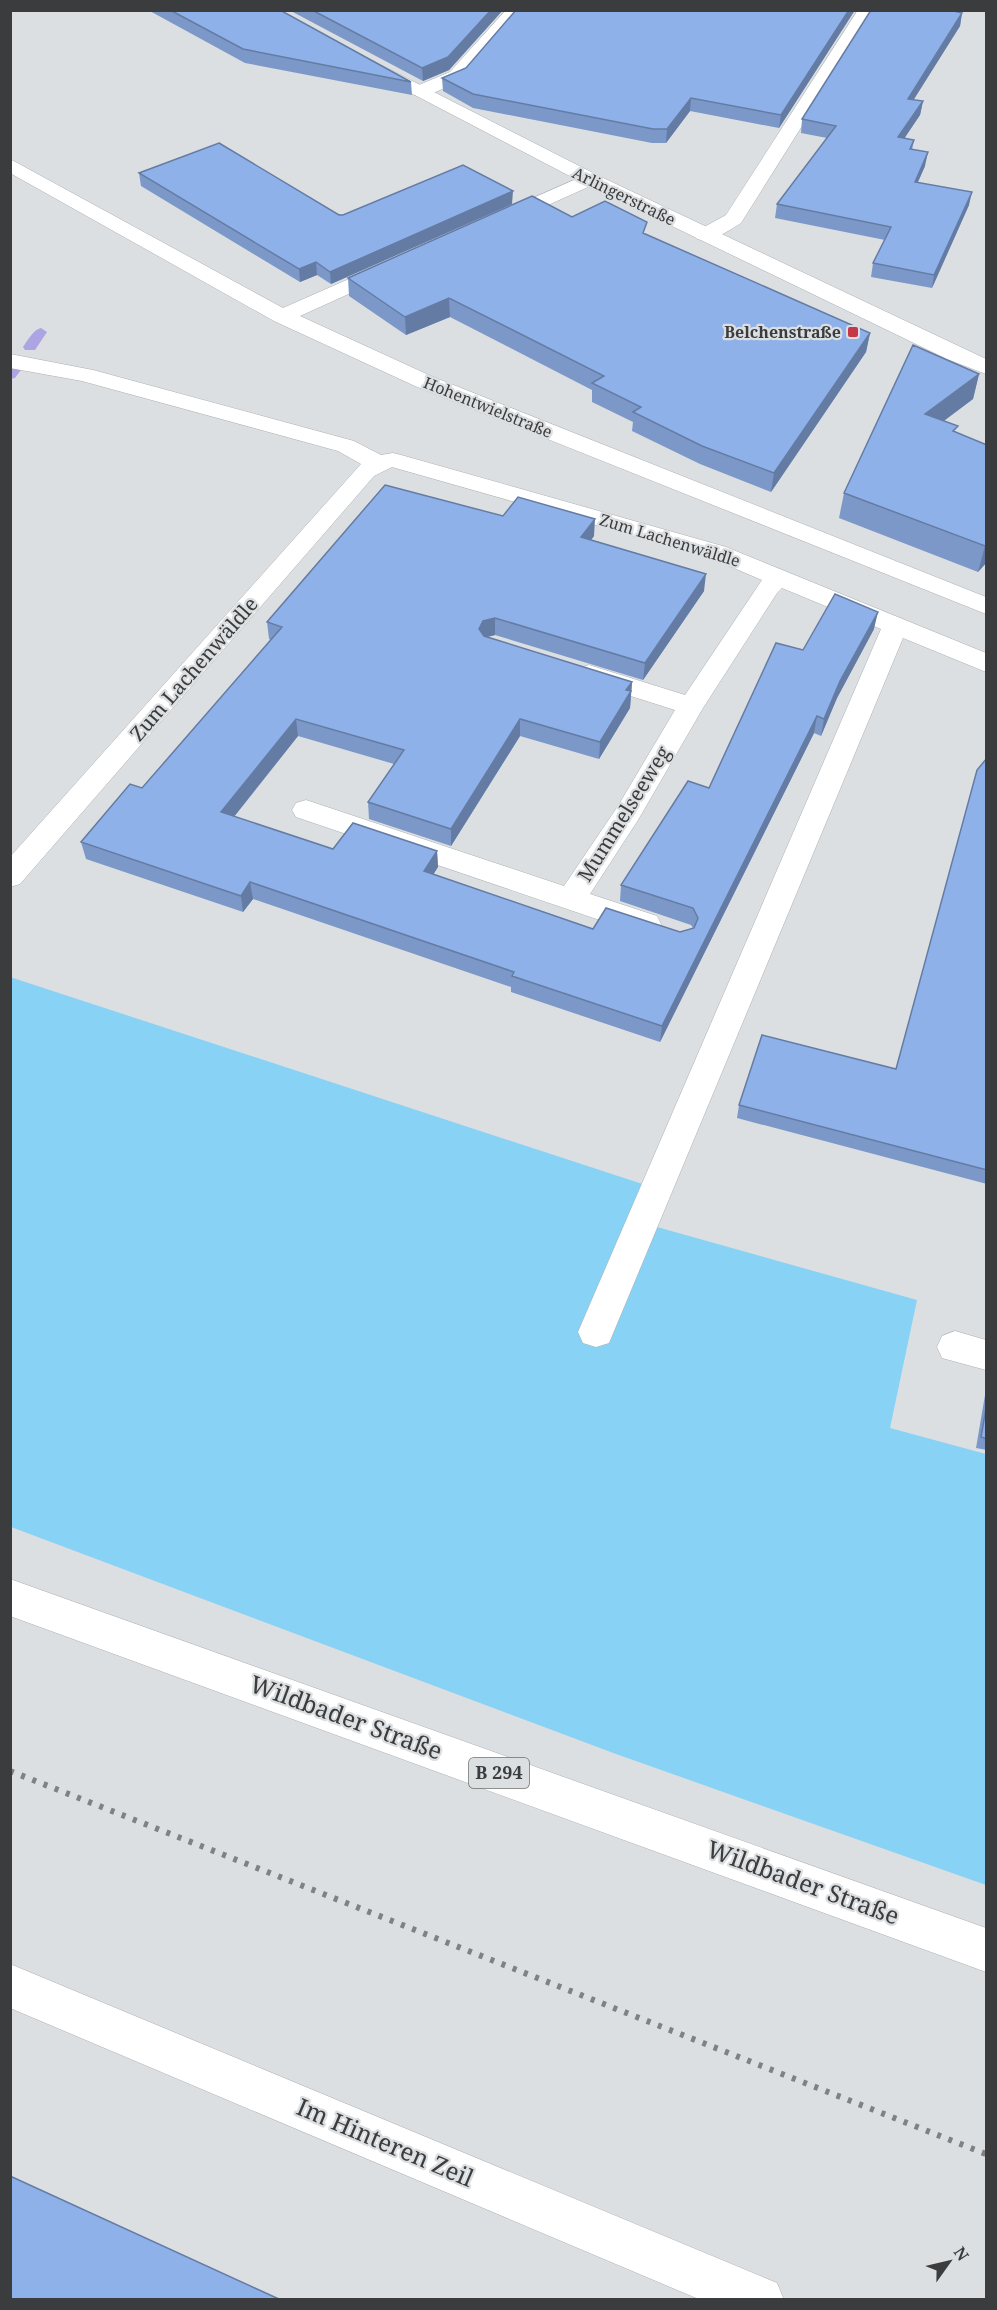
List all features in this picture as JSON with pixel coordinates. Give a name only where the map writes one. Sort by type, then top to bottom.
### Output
[{"type":"street","points":[[420,91],[457,76],[516,10]]},
{"type":"street","points":[[704,235],[734,219],[867,10]]},
{"type":"street","name":"Arlingerstraße","points":[[360,59],[590,179],[704,235],[987,367]]},
{"type":"street","name":"Hohentwielstraße","points":[[10,165],[282,316],[423,381],[987,606]]},
{"type":"street","points":[[484,226],[590,179]]},
{"type":"street","points":[[282,316],[410,259]]},
{"type":"street","name":"Zum Lachenwäldle","points":[[10,361],[85,375],[284,431],[346,446],[378,463]]},
{"type":"street","name":"Zum Lachenwäldle","points":[[10,877],[366,471],[378,463],[393,460],[717,552],[987,663]]},
{"type":"street","name":"Mummelseeweg","points":[[306,810],[571,899],[628,813],[691,706],[768,588],[778,577]]},
{"type":"street","points":[[596,1332],[895,626]]},
{"type":"street","points":[[570,668],[691,706]]},
{"type":"street","points":[[571,899],[668,932]]},
{"type":"street","name":"Wildbader Straße","points":[[10,1597],[987,1950]]},
{"type":"street","name":"Im Hinteren Zeil","points":[[10,1986],[760,2300]]},
{"type":"shaded area","points":[[10,977],[670,1193],[657,1227],[917,1300],[890,1428],[986,1454],[986,1885],[616,1754],[11,1527]]},
{"type":"building","points":[[170,10],[280,10],[411,82],[243,49]]},
{"type":"building","points":[[312,10],[491,10],[448,57],[422,68]]},
{"type":"building","points":[[516,10],[849,10],[781,115],[691,98],[667,129],[653,129],[473,94],[442,78],[466,68]]},
{"type":"building","points":[[871,10],[950,10],[962,13],[908,99],[923,101],[898,137],[914,140],[910,149],[928,152],[915,182],[972,192],[934,275],[873,263],[891,227],[777,204],[836,126],[802,119]]},
{"type":"building","points":[[219,143],[339,215],[463,165],[513,191],[330,272],[316,262],[299,269],[139,173]]},
{"type":"building","points":[[532,196],[572,217],[605,201],[647,222],[643,233],[870,333],[774,473],[702,446],[633,412],[641,407],[592,383],[604,376],[449,298],[405,317],[348,278]]},
{"type":"building","points":[[913,345],[979,374],[925,414],[958,426],[953,431],[987,445],[987,544],[985,546],[844,493]]},
{"type":"building","points":[[385,485],[503,516],[518,497],[595,519],[581,537],[706,574],[645,663],[495,618],[483,621],[479,629],[484,636],[632,682],[626,690],[631,691],[600,742],[520,719],[451,829],[368,802],[404,750],[296,719],[221,812],[333,849],[353,823],[437,851],[424,871],[593,929],[606,908],[680,932],[694,928],[698,918],[693,908],[621,885],[688,781],[709,788],[776,643],[803,650],[835,594],[878,612],[840,681],[824,719],[817,716],[662,1026],[512,976],[514,972],[250,882],[241,896],[81,842],[130,784],[142,788],[282,627],[267,622]]},
{"type":"building","points":[[987,758],[987,1170],[739,1105],[762,1035],[896,1069],[977,770]]},
{"type":"building","points":[[987,1403],[987,1439],[981,1437]]},
{"type":"building","points":[[10,2176],[281,2300],[10,2300]]},
{"type":"waterway","points":[[30,347],[41,332]]},
{"type":"waterway","points":[[10,375],[16,367]]},
{"type":"railway","points":[[10,1771],[986,2154]]},
{"type":"place","name":"Belchenstraße","points":[[853,332]]}]
